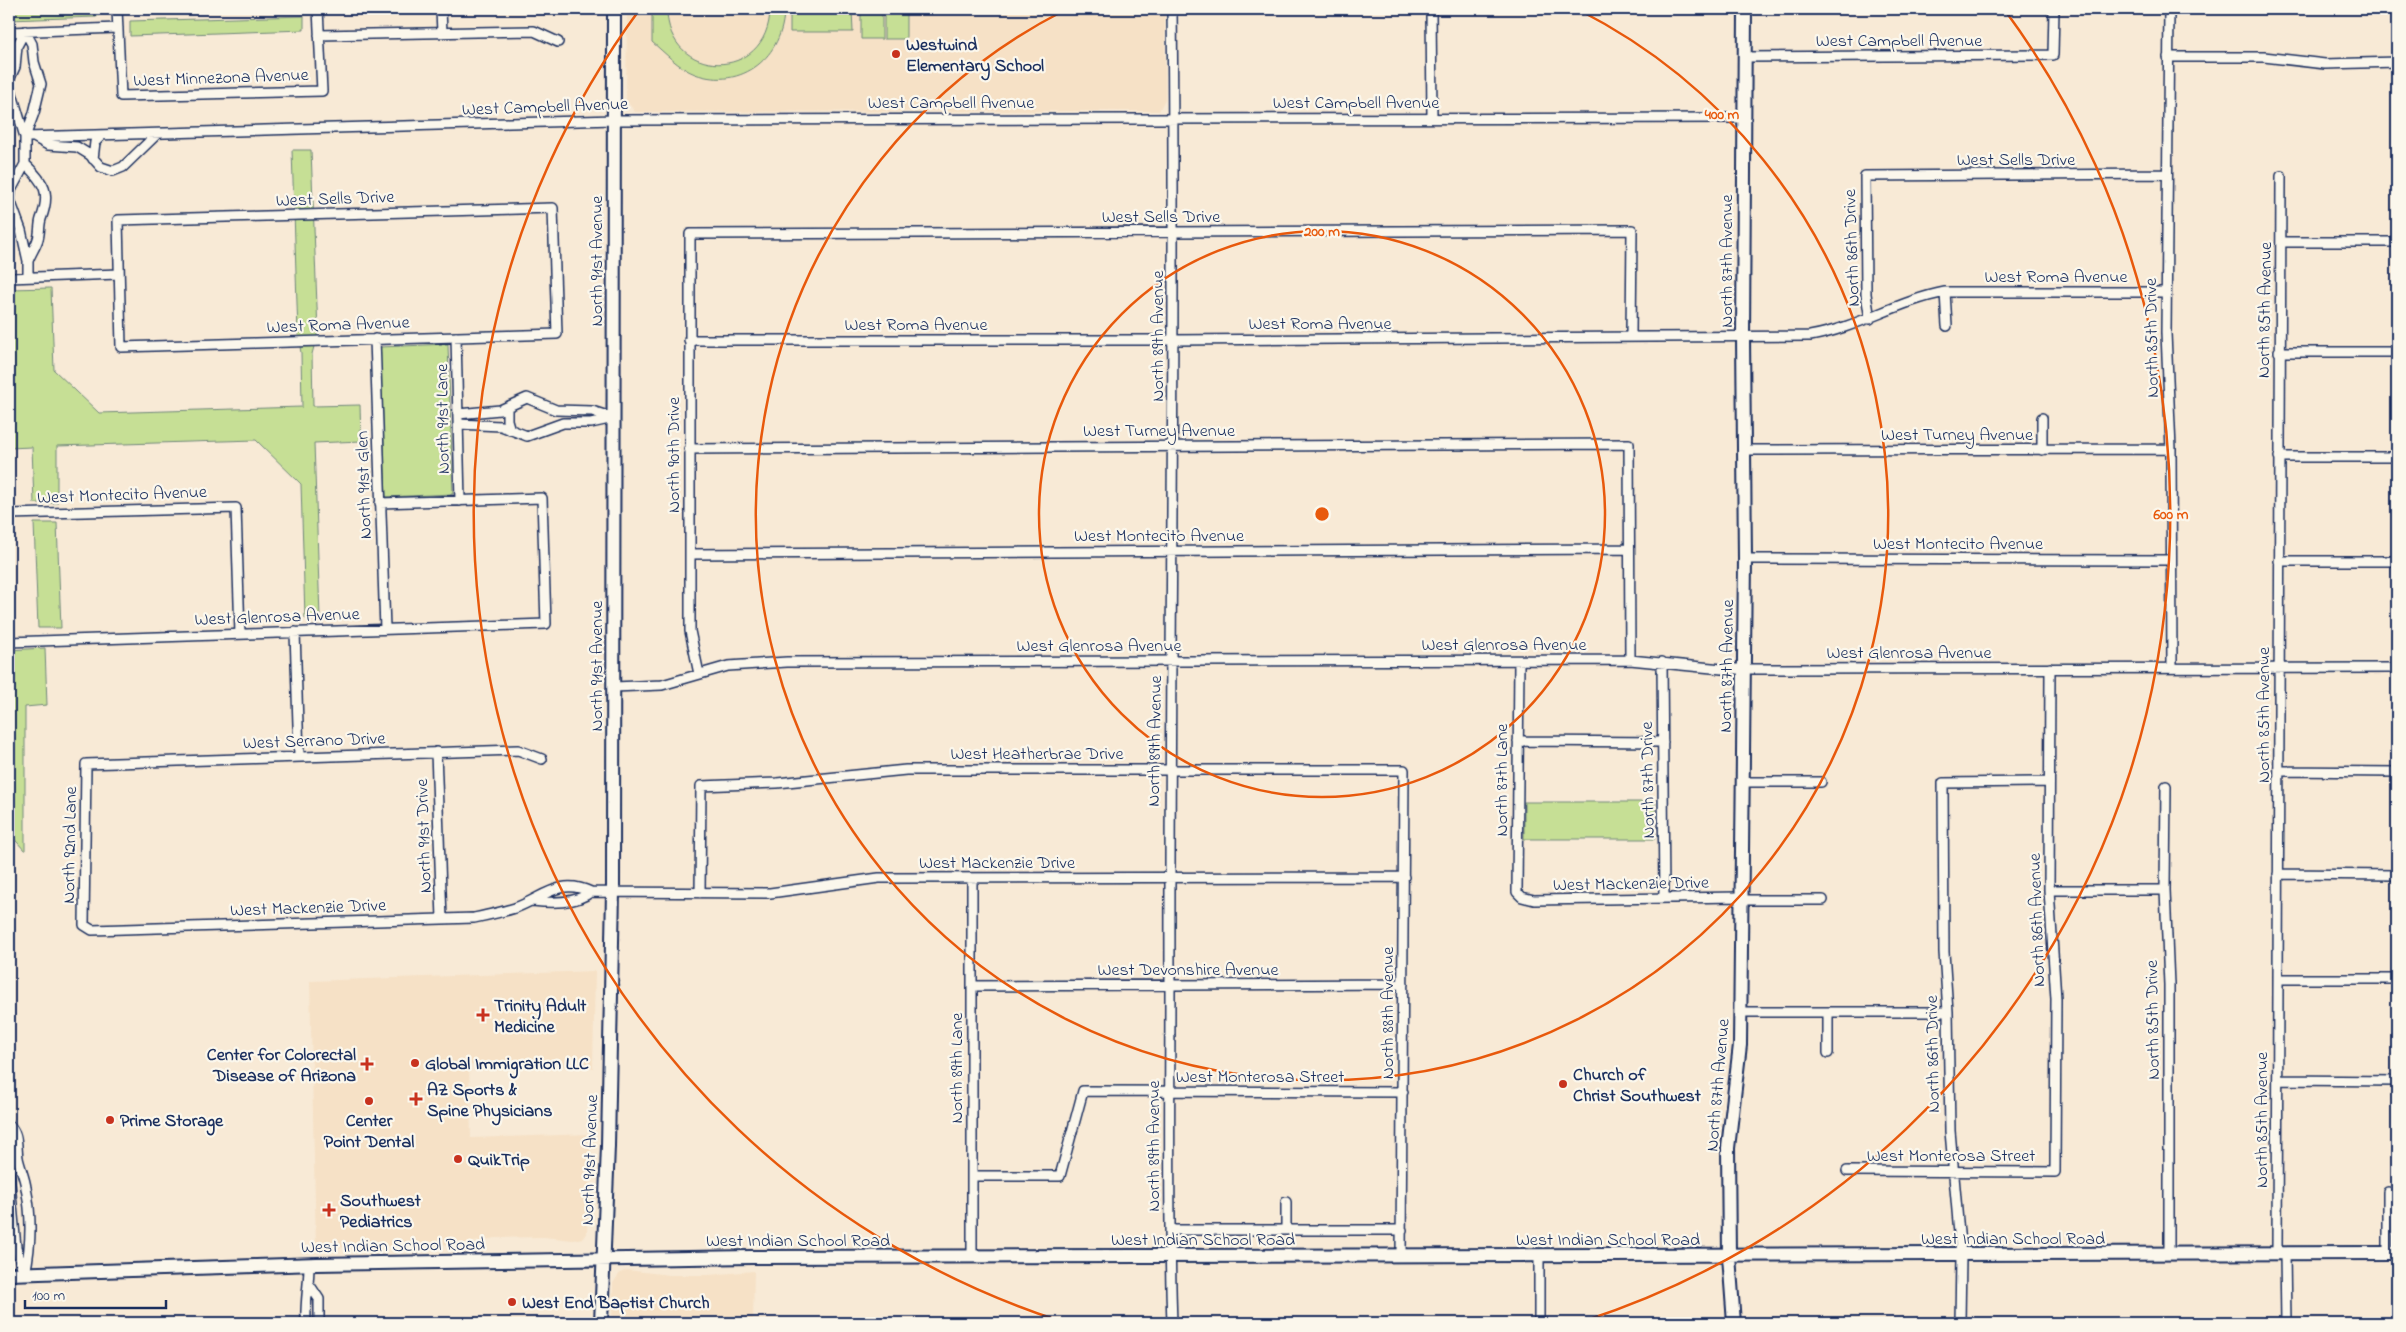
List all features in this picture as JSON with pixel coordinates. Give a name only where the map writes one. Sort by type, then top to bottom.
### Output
[{"type":"main road","name":"North 91st Avenue","points":[[601,1323],[608,1146],[613,891],[614,9]]},
{"type":"main road","name":"North 87th Avenue","points":[[1734,1323],[1729,1256],[1728,1148],[1740,1065],[1745,559],[1743,337],[1745,9]]},
{"type":"main road","name":"West Indian School Road","points":[[9,1274],[309,1264],[603,1259],[1962,1256],[2393,1253]]},
{"type":"street","points":[[9,32],[118,28],[118,9]]},
{"type":"street","points":[[318,9],[319,35],[534,31],[558,42]]},
{"type":"street","points":[[441,9],[442,33]]},
{"type":"street","name":"North 89th Avenue","points":[[1172,9],[1173,550],[1169,769],[1169,1093],[1172,1323]]},
{"type":"street","points":[[1431,9],[1432,118]]},
{"type":"street","name":"West Campbell Avenue","points":[[1745,57],[2053,55],[2054,9]]},
{"type":"street","name":"North 85th Drive","points":[[2169,9],[2166,292],[2168,403],[2171,449],[2172,667]]},
{"type":"street","name":"West Minnezona Avenue","points":[[118,28],[121,96],[322,91],[319,35]]},
{"type":"street","points":[[25,31],[32,44],[34,62],[41,84],[25,164],[11,190],[10,200],[21,230],[28,260],[28,277]]},
{"type":"street","points":[[25,31],[16,46],[15,67],[10,78],[10,87],[29,137],[48,145],[77,147],[107,170],[117,170],[123,167],[158,134]]},
{"type":"street","points":[[2168,57],[2264,57],[2325,64],[2397,62]]},
{"type":"street","name":"West Campbell Avenue","points":[[29,137],[614,120],[1744,118]]},
{"type":"street","points":[[93,159],[95,142],[102,135]]},
{"type":"street","points":[[25,164],[36,174],[47,198],[38,238],[28,260]]},
{"type":"street","name":"West Sells Drive","points":[[1865,176],[2167,174]]},
{"type":"street","name":"North 86th Drive","points":[[1865,176],[1866,294],[1870,319]]},
{"type":"street","name":"North 85th Avenue","points":[[2281,176],[2278,1080],[2281,1253],[2286,1323]]},
{"type":"street","name":"West Sells Drive","points":[[119,274],[118,220],[553,208],[557,334]]},
{"type":"street","name":"West Sells Drive","points":[[690,234],[1632,230],[1631,336]]},
{"type":"street","name":"North 90th Drive","points":[[690,234],[690,631],[699,674]]},
{"type":"street","points":[[2281,242],[2397,242]]},
{"type":"street","points":[[9,278],[119,274]]},
{"type":"street","name":"West Roma Avenue","points":[[119,274],[120,347],[557,334]]},
{"type":"street","points":[[1945,292],[1947,326]]},
{"type":"street","name":"West Roma Avenue","points":[[689,340],[1173,340],[1810,336],[1870,319],[1911,301],[1945,292],[2166,292]]},
{"type":"street","name":"North 91st Lane","points":[[456,337],[460,501]]},
{"type":"street","name":"North 91st Glen","points":[[375,339],[385,629]]},
{"type":"street","points":[[2279,352],[2397,352]]},
{"type":"street","points":[[458,414],[487,412],[507,407],[527,398],[556,410],[592,412],[614,418]]},
{"type":"street","points":[[507,407],[507,420],[510,430]]},
{"type":"street","points":[[458,424],[501,426],[527,436],[562,423],[591,423],[614,418]]},
{"type":"street","points":[[2042,418],[2042,450]]},
{"type":"street","name":"West Turney Avenue","points":[[689,449],[1629,444],[1629,549]]},
{"type":"street","name":"West Turney Avenue","points":[[1744,450],[2171,449]]},
{"type":"street","points":[[2279,456],[2397,457]]},
{"type":"street","name":"West Glenrosa Avenue","points":[[9,642],[546,624],[542,498],[460,501]]},
{"type":"street","points":[[380,503],[460,501]]},
{"type":"street","name":"West Montecito Avenue","points":[[9,514],[236,508],[240,634]]},
{"type":"street","points":[[1629,549],[1630,660]]},
{"type":"street","name":"West Montecito Avenue","points":[[690,554],[1629,549]]},
{"type":"street","name":"West Montecito Avenue","points":[[1745,559],[2171,560]]},
{"type":"street","points":[[2279,561],[2397,561]]},
{"type":"street","points":[[295,632],[299,756]]},
{"type":"street","name":"North 87th Lane","points":[[1519,660],[1517,892],[1522,898]]},
{"type":"street","name":"West Glenrosa Avenue","points":[[614,687],[662,685],[743,664],[788,662],[1630,660],[1743,669],[2397,668]]},
{"type":"street","name":"North 87th Drive","points":[[1662,662],[1664,898]]},
{"type":"street","name":"North 86th Avenue","points":[[2050,668],[2049,890],[2056,999],[2056,1172]]},
{"type":"street","points":[[1518,742],[1663,742]]},
{"type":"street","name":"West Serrano Drive","points":[[86,764],[518,750],[542,759]]},
{"type":"street","name":"North 91st Drive","points":[[436,752],[442,919]]},
{"type":"street","name":"North 92nd Lane","points":[[84,925],[86,764]]},
{"type":"street","name":"West Heatherbrae Drive","points":[[700,893],[701,786],[776,783],[906,770],[1404,770]]},
{"type":"street","name":"North 88th Avenue","points":[[1401,1256],[1404,770]]},
{"type":"street","points":[[2280,772],[2397,772]]},
{"type":"street","points":[[1742,782],[1821,782]]},
{"type":"street","name":"North 86th Drive","points":[[1960,1323],[1962,1256],[1952,1170],[1948,1012],[1943,934],[1943,783],[2049,782]]},
{"type":"street","name":"North 85th Drive","points":[[2166,786],[2165,890],[2170,984],[2169,1254]]},
{"type":"street","points":[[2278,874],[2397,875]]},
{"type":"street","name":"West Mackenzie Drive","points":[[84,925],[92,930],[474,918],[532,901],[547,903],[581,899],[591,892],[770,893],[879,878],[1404,877]]},
{"type":"street","name":"North 89th Lane","points":[[972,878],[972,1257]]},
{"type":"street","points":[[2049,890],[2165,890]]},
{"type":"street","name":"West Mackenzie Drive","points":[[1522,898],[1534,900],[1664,898],[1823,900]]},
{"type":"street","points":[[2278,979],[2397,979]]},
{"type":"street","name":"West Devonshire Avenue","points":[[972,986],[1403,984]]},
{"type":"street","points":[[1740,1012],[1948,1012]]},
{"type":"street","points":[[1828,1012],[1828,1054]]},
{"type":"street","points":[[2278,1080],[2397,1081]]},
{"type":"street","name":"West Monterosa Street","points":[[972,1176],[1060,1176],[1083,1091],[1169,1093],[1403,1092]]},
{"type":"street","points":[[9,1125],[17,1137],[18,1158],[28,1199],[31,1248],[24,1274]]},
{"type":"street","name":"West Monterosa Street","points":[[1847,1171],[1952,1170],[2056,1172]]},
{"type":"street","points":[[9,1173],[16,1247],[24,1274]]},
{"type":"street","points":[[2388,1192],[2393,1253]]},
{"type":"street","name":"West Indian School Road","points":[[1286,1202],[1286,1230]]},
{"type":"street","name":"West Indian School Road","points":[[1170,1230],[1402,1230]]},
{"type":"street","points":[[1539,1256],[1539,1323]]},
{"type":"street","points":[[306,1323],[305,1301],[309,1284],[309,1264]]},
{"type":"street","points":[[309,1284],[319,1299],[319,1323]]},
{"type":"shaded area","name":"Westwind Elementary School","points":[[627,9],[1165,9],[1165,99],[1159,111],[635,112],[626,100]]},
{"type":"shaded area","points":[[595,971],[593,1068],[572,1068],[551,1064],[469,1065],[471,1138],[591,1134],[587,1232],[583,1238],[573,1240],[544,1237],[495,1238],[463,1244],[316,1248],[310,981]]},
{"type":"shaded area","points":[[627,1270],[669,1275],[709,1275],[754,1271],[753,1323],[612,1323],[613,1283],[620,1273]]},
{"type":"green space","points":[[9,9],[105,9],[105,11],[96,17],[9,20]]},
{"type":"green space","points":[[652,9],[667,9],[671,33],[683,50],[699,60],[718,64],[737,61],[753,50],[765,33],[770,9],[784,9],[782,26],[777,41],[768,55],[744,73],[729,78],[712,78],[695,74],[683,68],[652,42]]},
{"type":"green space","points":[[790,9],[852,9],[853,32],[790,32]]},
{"type":"green space","points":[[861,9],[882,9],[882,39],[861,39]]},
{"type":"green space","points":[[884,9],[906,9],[906,39],[884,39]]},
{"type":"green space","points":[[304,16],[304,30],[130,36],[130,21]]},
{"type":"green space","points":[[292,150],[311,150],[318,332],[312,354],[313,406],[360,405],[361,441],[314,443],[320,617],[305,618],[301,484],[256,440],[57,446],[57,503],[34,503],[32,447],[9,448],[9,411],[13,410],[9,289],[51,288],[54,370],[99,413],[302,407]]},
{"type":"green space","points":[[448,344],[453,494],[386,497],[380,347]]},
{"type":"green space","points":[[34,523],[57,523],[61,628],[38,628]]},
{"type":"green space","points":[[45,648],[47,705],[25,707],[25,851],[9,833],[9,650]]},
{"type":"green space","points":[[1524,802],[1655,802],[1655,839],[1524,839]]},
{"type":"place","name":"Westwind Elementary School","points":[[896,54]]},
{"type":"place","name":"Trinity Adult Medicine","points":[[483,1015]]},
{"type":"place","name":"Global Immigration LLC","points":[[415,1063]]},
{"type":"place","name":"Center for Colorectal Disease of Arizona","points":[[367,1064]]},
{"type":"place","name":"Church of Christ Southwest","points":[[1563,1084]]},
{"type":"place","name":"AZ Sports & Spine Physicians","points":[[416,1099]]},
{"type":"place","name":"Center Point Dental","points":[[369,1101]]},
{"type":"place","name":"Prime Storage","points":[[110,1120]]},
{"type":"place","name":"QuikTrip","points":[[458,1159]]},
{"type":"place","name":"Southwest Pediatrics","points":[[329,1210]]},
{"type":"place","name":"West End Baptist Church","points":[[512,1302]]}]
